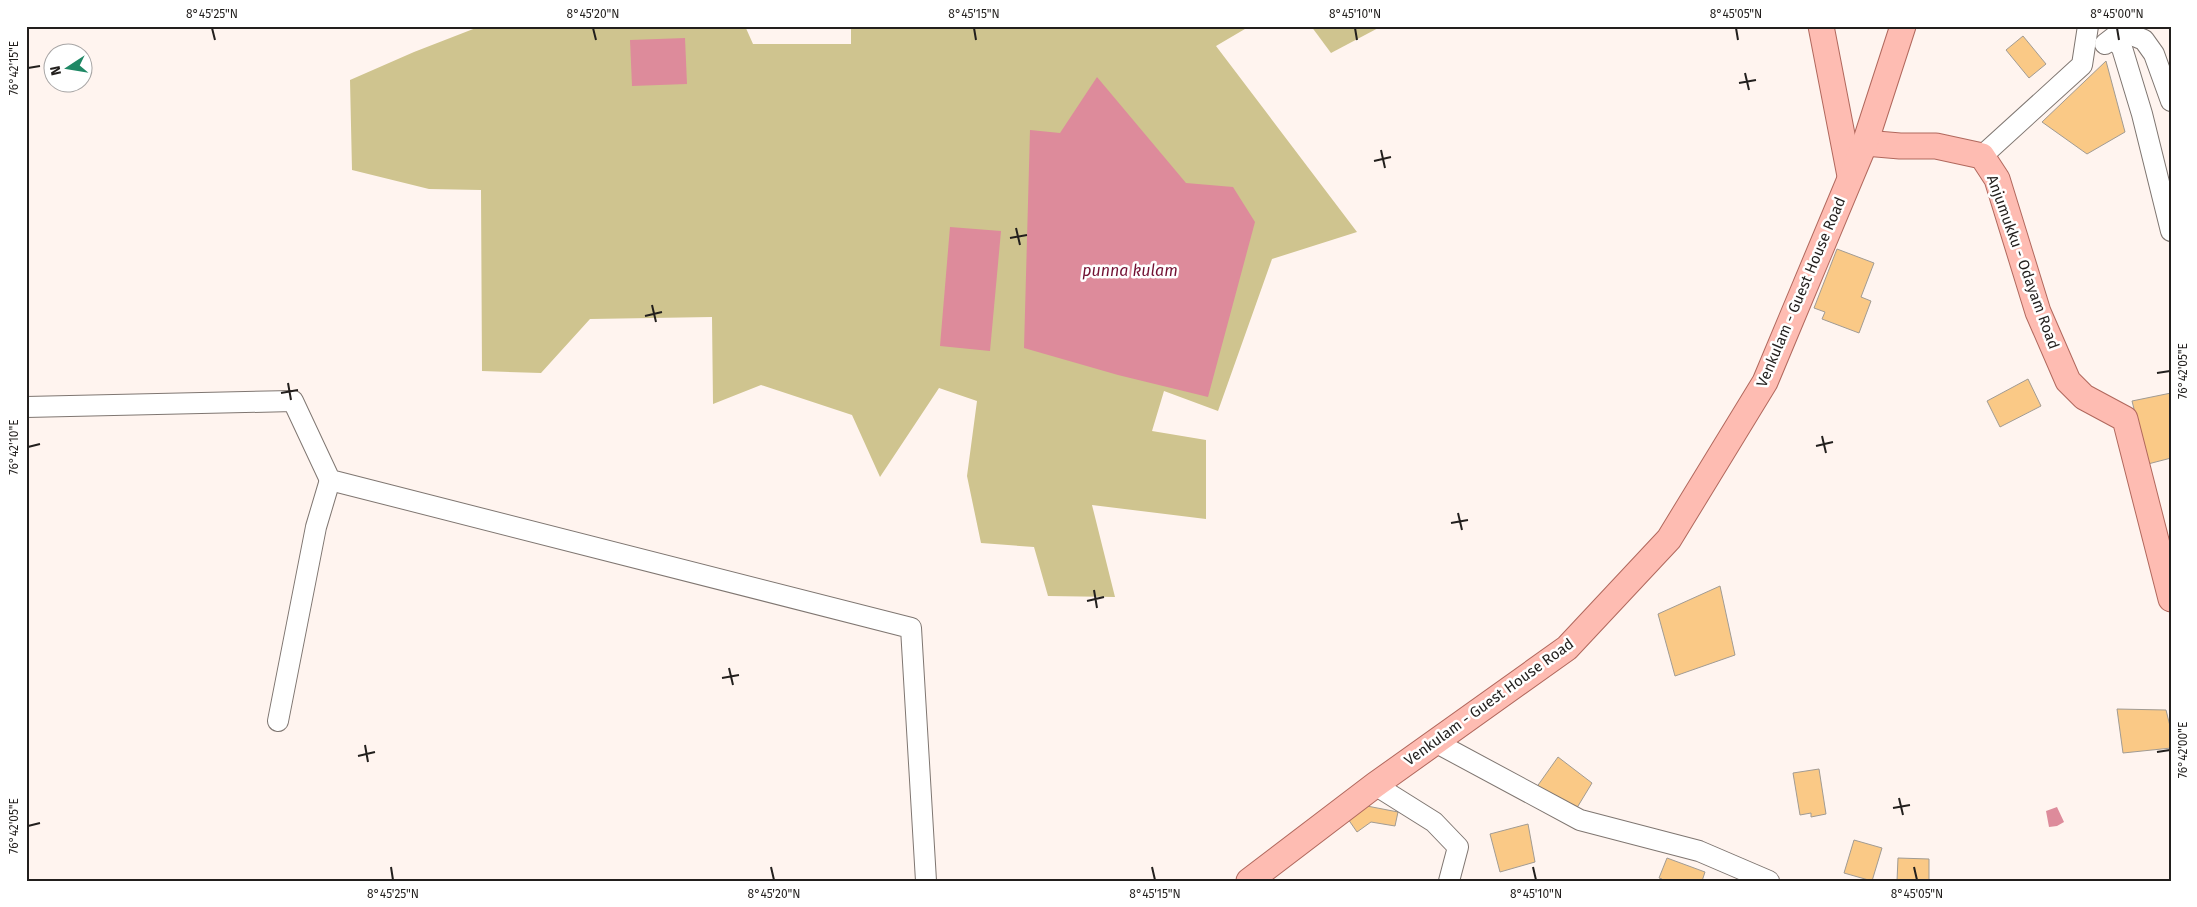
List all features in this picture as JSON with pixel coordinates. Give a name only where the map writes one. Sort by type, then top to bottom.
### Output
[{"type":"main road","points":[[1821,26],[1850,176]]},
{"type":"main road","name":"Venkulam - Guest House Road","points":[[1249,881],[1375,785],[1567,648],[1669,539],[1765,382],[1865,143],[1903,26]]},
{"type":"main road","name":"Anjumukku - Odayam Road","points":[[1865,143],[1900,146],[1936,146],[1982,156],[1996,179],[2038,312],[2068,381],[2084,396],[2125,419],[2171,599]]},
{"type":"street","points":[[1982,156],[2082,65],[2088,26]]},
{"type":"street","points":[[2085,49],[2099,48],[2125,32],[2144,40],[2154,54],[2171,101]]},
{"type":"street","points":[[2111,40],[2117,42],[2122,48],[2142,114],[2171,231]]},
{"type":"street","points":[[26,407],[293,401],[330,480],[316,527],[278,721]]},
{"type":"street","points":[[330,480],[911,628],[926,881]]},
{"type":"street","points":[[1435,742],[1580,820],[1699,851],[1769,881]]},
{"type":"street","points":[[1375,785],[1434,822],[1458,847],[1449,881]]},
{"type":"shaded area","points":[[481,26],[745,26],[753,44],[851,44],[851,26],[1250,26],[1216,46],[1357,232],[1272,259],[1218,411],[1164,391],[1152,431],[1206,440],[1206,519],[1092,505],[1115,597],[1048,596],[1034,547],[981,543],[967,476],[977,401],[939,388],[880,477],[852,415],[761,385],[713,404],[712,317],[590,319],[541,373],[482,371],[481,190],[429,189],[352,170],[350,80]]},
{"type":"shaded area","points":[[1311,26],[1382,26],[1331,53]]},
{"type":"water","points":[[685,38],[687,84],[632,86],[630,40]]},
{"type":"water","name":"punna kulam","points":[[1097,77],[1186,183],[1233,187],[1255,222],[1208,397],[1118,375],[1024,348],[1030,130],[1060,133]]},
{"type":"water","points":[[950,227],[1001,231],[990,351],[940,346]]},
{"type":"water","points":[[2057,807],[2064,822],[2057,826],[2049,827],[2046,811]]},
{"type":"building","points":[[2023,36],[2046,64],[2029,78],[2006,50]]},
{"type":"building","points":[[2106,61],[2125,132],[2087,154],[2042,122]]},
{"type":"building","points":[[1837,249],[1874,263],[1861,297],[1871,301],[1859,333],[1822,319],[1825,312],[1814,308]]},
{"type":"building","points":[[2028,379],[2041,406],[2000,427],[1987,401]]},
{"type":"building","points":[[2171,393],[2171,458],[2148,464],[2132,401]]},
{"type":"building","points":[[1720,586],[1735,655],[1675,676],[1658,614]]},
{"type":"building","points":[[2117,709],[2166,710],[2171,730],[2171,748],[2123,753]]},
{"type":"building","points":[[1558,757],[1592,783],[1575,811],[1536,788]]},
{"type":"building","points":[[1819,769],[1826,814],[1811,817],[1811,813],[1800,815],[1793,773]]},
{"type":"building","points":[[1367,806],[1398,812],[1395,826],[1371,822],[1357,832],[1348,819]]},
{"type":"building","points":[[1528,824],[1535,862],[1500,872],[1490,834]]},
{"type":"building","points":[[1854,840],[1882,848],[1872,881],[1844,873]]},
{"type":"building","points":[[1667,858],[1705,872],[1702,881],[1661,881],[1662,879],[1659,878]]},
{"type":"building","points":[[1898,858],[1929,859],[1929,881],[1897,881]]}]
